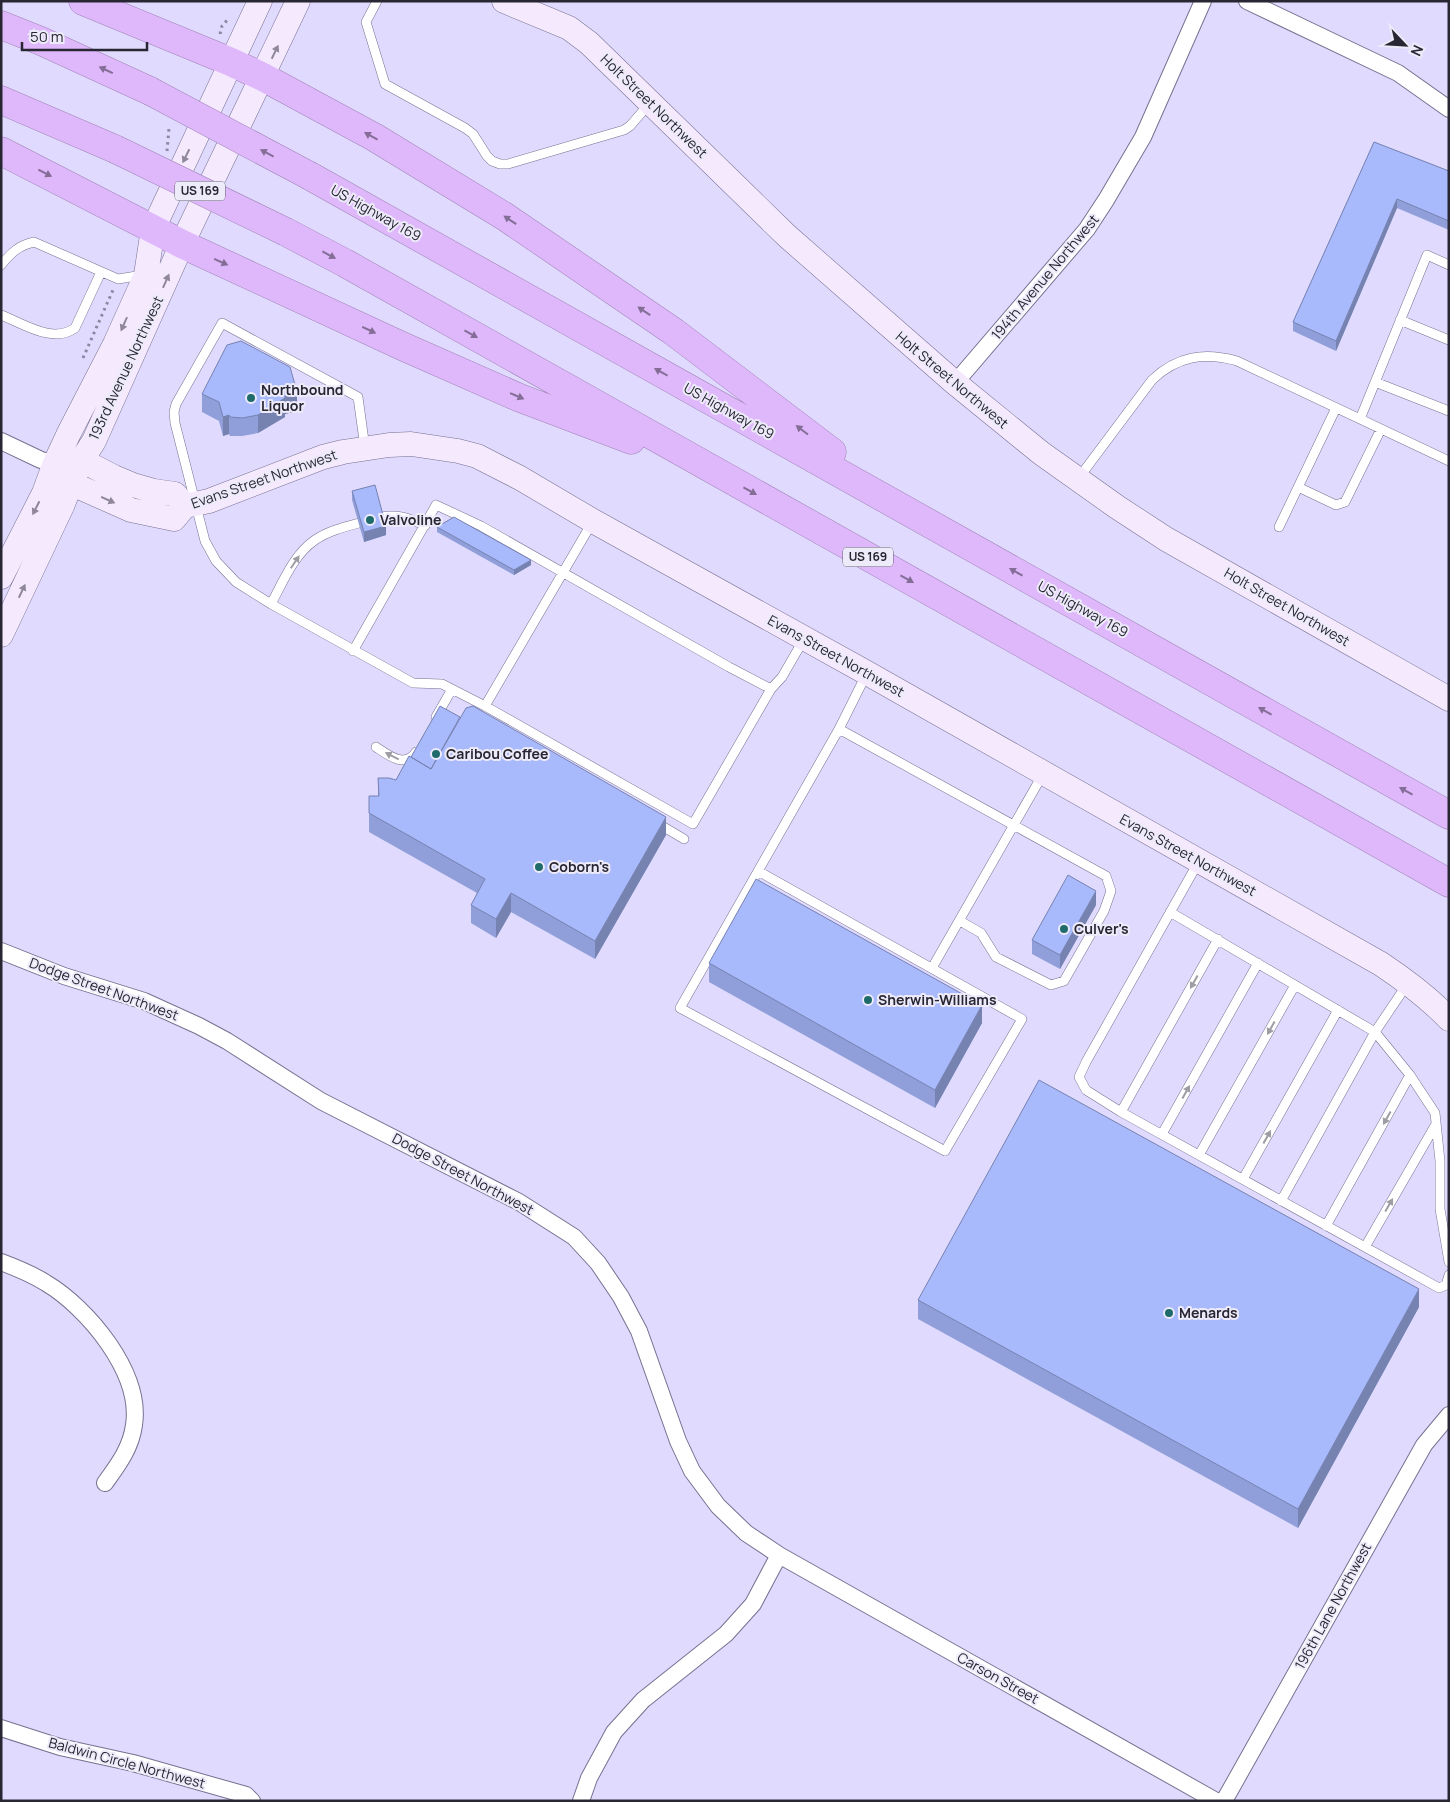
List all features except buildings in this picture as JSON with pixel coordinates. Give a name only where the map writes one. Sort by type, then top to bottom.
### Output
[{"type":"highway","points":[[83,1],[263,77],[374,137],[504,216],[674,332],[910,513]]},
{"type":"highway","name":"US Highway 169","points":[[1,25],[41,41],[150,91],[310,176],[1449,815]]},
{"type":"highway","name":"US 169","points":[[1,100],[115,149],[286,232],[345,263],[1449,883]]},
{"type":"highway","points":[[1,151],[182,244],[402,346],[520,398],[717,472]]},
{"type":"street","name":"193rd Avenue Northwest","points":[[1,577],[44,493],[55,463],[115,344],[146,275],[153,228],[260,1]]},
{"type":"street","name":"193rd Avenue Northwest","points":[[1,635],[63,504],[70,483],[81,460],[94,441],[182,244],[298,1]]},
{"type":"street","name":"Holt Street Northwest","points":[[504,1],[579,34],[787,236],[955,383],[1078,480],[1166,539],[1449,699]]},
{"type":"street","name":"194th Avenue Northwest","points":[[955,383],[1087,229],[1106,200],[1142,137],[1202,1]]},
{"type":"street","points":[[1247,1],[1398,73],[1449,109]]},
{"type":"street","points":[[1,441],[41,460],[55,463],[81,460]]},
{"type":"street","name":"Evans Street Northwest","points":[[55,463],[70,483],[131,510],[174,518],[191,506],[322,457],[365,448],[412,444],[477,456],[520,478],[593,521],[867,673],[1381,964],[1408,983],[1449,1019]]},
{"type":"street","name":"Evans Street Northwest","points":[[81,460],[133,485],[175,494],[191,506]]},
{"type":"street","name":"Dodge Street Northwest","points":[[1,951],[64,976],[144,1001],[199,1026],[321,1101],[519,1202],[574,1237],[603,1270],[640,1331],[678,1441],[692,1470],[718,1506],[746,1533],[780,1555]]},
{"type":"street","points":[[1,1262],[28,1272],[65,1296],[96,1327],[121,1364],[129,1383],[134,1403],[135,1423],[132,1438],[125,1454],[105,1483]]},
{"type":"street","name":"196th Lane Northwest","points":[[1224,1801],[1424,1446],[1449,1415]]},
{"type":"street","points":[[581,1801],[588,1778],[614,1732],[643,1700],[726,1634],[753,1604],[780,1555]]},
{"type":"street","name":"Carson Street","points":[[780,1555],[1216,1801]]},
{"type":"street","name":"Baldwin Circle Northwest","points":[[1,1728],[60,1747],[133,1763],[246,1795],[252,1801]]},
{"type":"lane","points":[[377,1],[366,22],[385,84],[473,134],[487,156],[500,164],[508,164],[624,130],[630,126],[651,102]]},
{"type":"lane","points":[[1,265],[10,254],[22,245],[34,242],[118,279],[146,275]]},
{"type":"lane","points":[[1360,419],[1427,255],[1449,265]]},
{"type":"lane","points":[[1,315],[46,333],[58,336],[67,334],[75,328],[101,272]]},
{"type":"lane","points":[[1400,320],[1449,340]]},
{"type":"lane","points":[[365,448],[358,397],[222,323],[176,404],[174,412],[191,506],[205,541],[216,561],[236,582],[270,604],[413,683],[442,684],[485,706],[630,794],[694,824],[771,689],[782,677],[804,639]]},
{"type":"lane","points":[[1078,480],[1152,380],[1164,368],[1185,359],[1206,356],[1223,357],[1237,361],[1449,460]]},
{"type":"lane","points":[[1375,382],[1449,411]]},
{"type":"lane","points":[[1279,527],[1336,408]]},
{"type":"lane","points":[[1298,487],[1336,505],[1345,502],[1381,429]]},
{"type":"lane","points":[[353,651],[436,505],[481,526],[771,689]]},
{"type":"lane","points":[[381,516],[411,518],[425,526]]},
{"type":"lane","points":[[485,706],[593,521]]},
{"type":"lane","points":[[270,604],[294,561],[304,549],[314,540],[358,522]]},
{"type":"lane","points":[[758,871],[1022,1018],[945,1151],[680,1008],[758,871],[839,729],[867,673]]},
{"type":"lane","points":[[433,722],[452,689]]},
{"type":"lane","points":[[839,729],[1106,876],[1111,891],[1104,911],[1064,981],[1051,985],[996,957],[981,933],[960,921]]},
{"type":"lane","points":[[376,747],[402,761],[414,755],[419,747]]},
{"type":"lane","points":[[932,968],[1043,774]]},
{"type":"lane","points":[[646,817],[684,840]]},
{"type":"lane","points":[[1199,861],[1086,1062],[1079,1077],[1086,1090],[1121,1112],[1439,1288],[1446,1285],[1449,1275]]},
{"type":"lane","points":[[1170,912],[1375,1032],[1410,1075],[1435,1113],[1440,1161],[1440,1209],[1449,1262]]},
{"type":"lane","points":[[1121,1112],[1218,939]]},
{"type":"lane","points":[[1162,1134],[1258,963]]},
{"type":"lane","points":[[1281,1201],[1375,1032],[1408,983]]},
{"type":"lane","points":[[1199,1155],[1295,985]]},
{"type":"lane","points":[[1243,1179],[1338,1010]]},
{"type":"lane","points":[[1326,1226],[1410,1075]]},
{"type":"lane","points":[[1365,1247],[1436,1124]]},
{"type":"place","name":"Northbound Liquor","points":[[251,398]]},
{"type":"place","name":"Valvoline","points":[[370,520]]},
{"type":"place","name":"Caribou Coffee","points":[[436,754]]},
{"type":"place","name":"Coborn's","points":[[539,867]]},
{"type":"place","name":"Culver's","points":[[1064,929]]},
{"type":"place","name":"Sherwin-Williams","points":[[868,1000]]},
{"type":"place","name":"Menards","points":[[1169,1313]]}]
